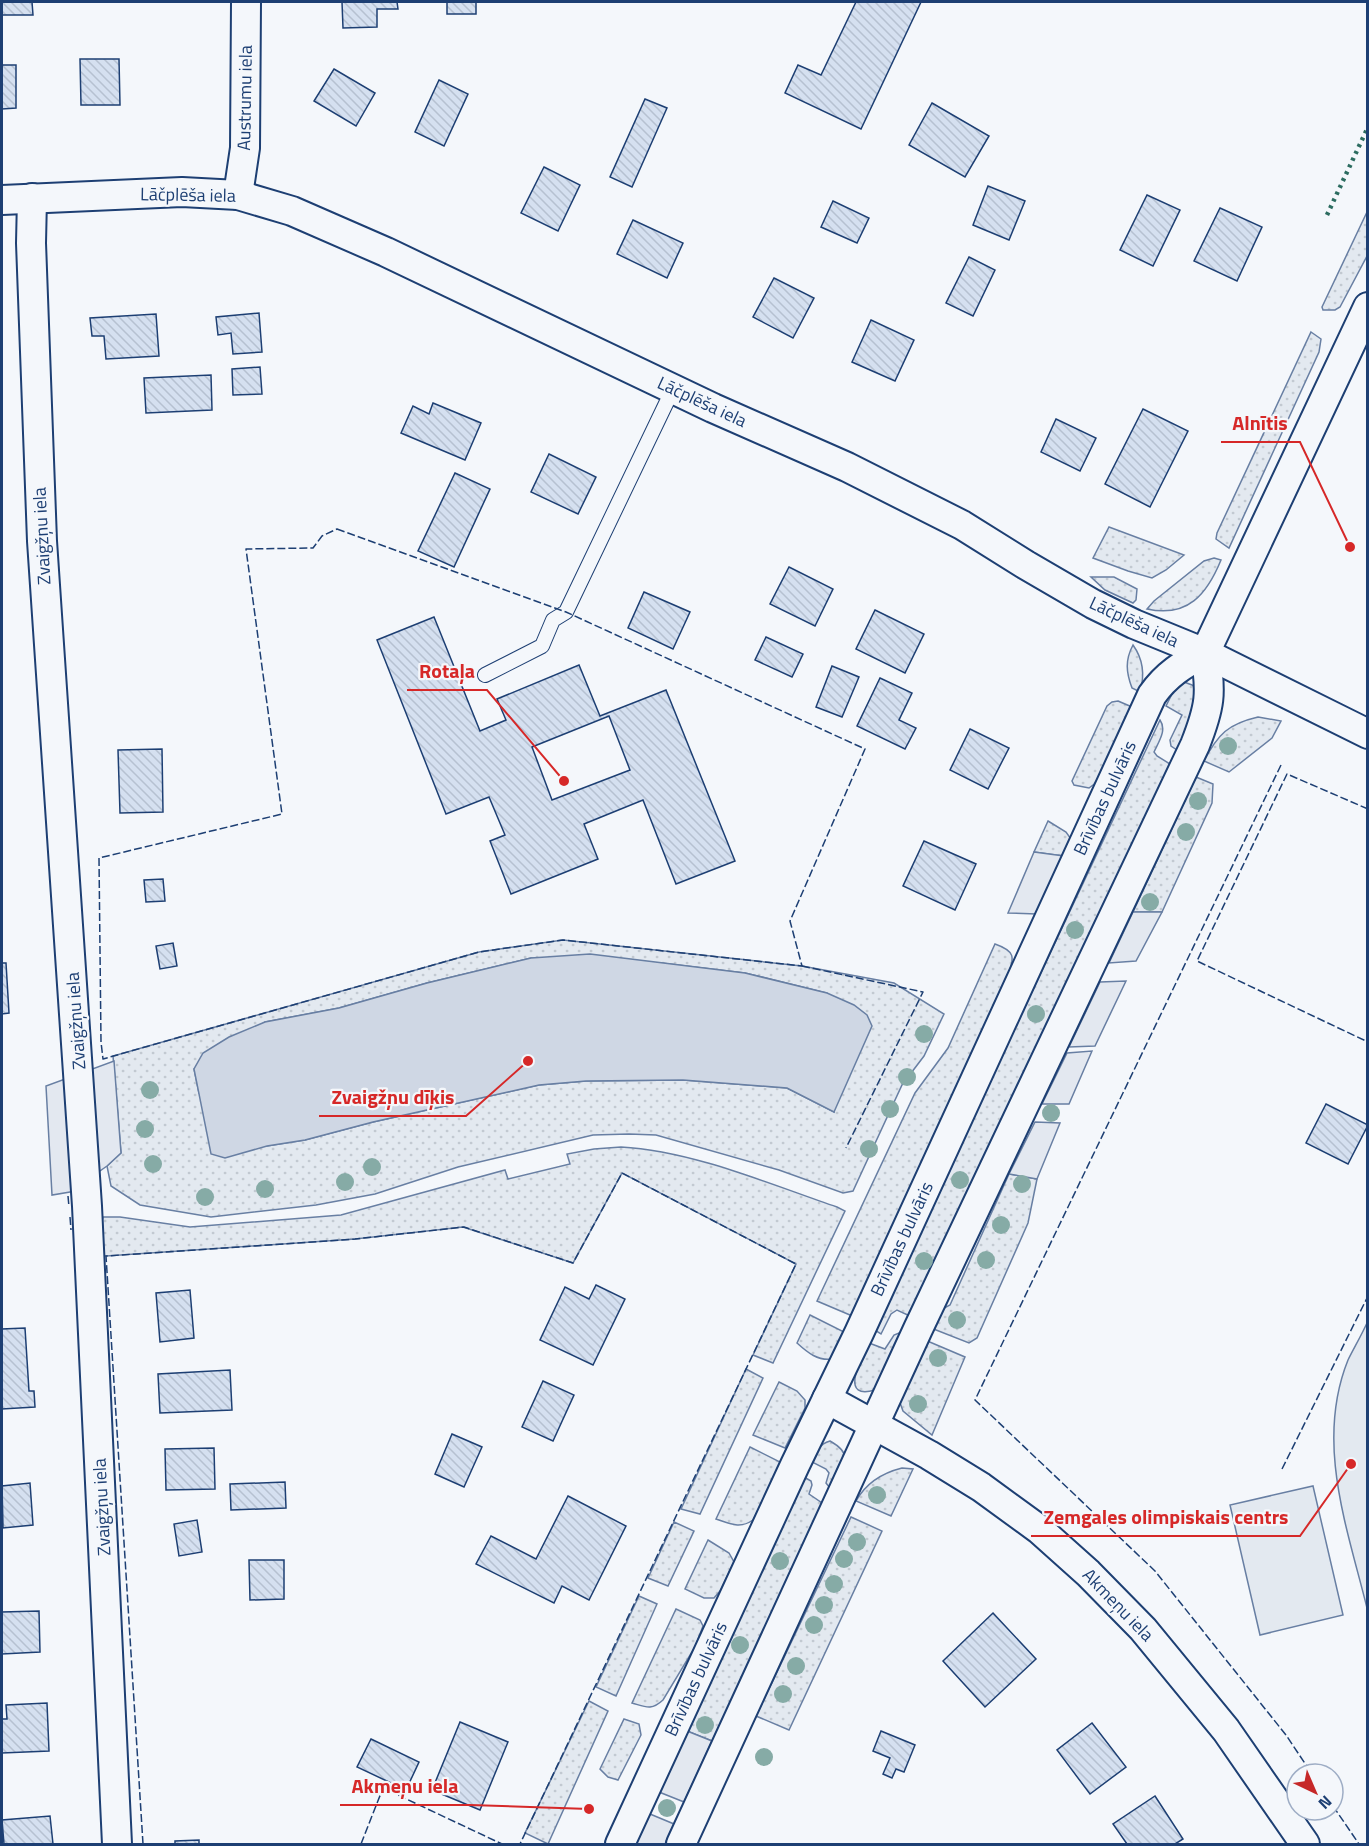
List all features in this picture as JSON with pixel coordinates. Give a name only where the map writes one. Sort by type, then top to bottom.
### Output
[{"type":"street","name":"Austrumu iela","points":[[238,195],[246,148],[246,2]]},
{"type":"street","name":"Lāčplēša iela","points":[[2,200],[182,192],[238,195],[292,211],[386,252],[889,488],[962,525],[1093,604],[1134,624],[1205,653],[1368,734]]},
{"type":"street","name":"Zvaigžņu iela","points":[[32,198],[31,243],[42,541],[86,1182],[117,1845]]},
{"type":"street","points":[[681,1845],[918,1329],[1195,745],[1207,710],[1210,684],[1205,653],[1368,307]]},
{"type":"street","name":"Brīvības bulvāris","points":[[620,1845],[790,1475],[864,1322],[1152,695],[1161,682],[1177,668],[1205,653]]},
{"type":"street","name":"Akmeņu iela","points":[[827,1399],[875,1424],[981,1487],[1040,1530],[1088,1573],[1143,1629],[1226,1730],[1305,1845]]},
{"type":"lane","points":[[485,675],[542,646],[553,620],[566,612],[673,388]]},
{"type":"shaded area","points":[[1367,212],[1367,256],[1340,307],[1335,310],[1323,310],[1322,307]]},
{"type":"shaded area","points":[[1311,332],[1321,339],[1319,352],[1229,548],[1216,539],[1217,533]]},
{"type":"shaded area","points":[[1109,527],[1184,555],[1152,578],[1093,558]]},
{"type":"shaded area","points":[[1214,558],[1221,560],[1209,583],[1194,601],[1174,610],[1147,609],[1204,561]]},
{"type":"shaded area","points":[[1091,577],[1114,577],[1137,589],[1136,600],[1133,603],[1105,590]]},
{"type":"shaded area","points":[[1133,645],[1142,667],[1140,692],[1132,688],[1128,677],[1128,661]]},
{"type":"shaded area","points":[[1184,682],[1199,691],[1199,702],[1177,750],[1171,746],[1170,740],[1182,715],[1166,706],[1176,686]]},
{"type":"shaded area","points":[[1118,701],[1132,707],[1097,782],[1089,788],[1074,785],[1072,781],[1107,706]]},
{"type":"shaded area","points":[[1258,717],[1281,721],[1272,738],[1229,772],[1204,761],[1219,737],[1231,727]]},
{"type":"shaded area","points":[[1160,720],[1163,728],[1154,752],[1170,764],[912,1317],[897,1310],[891,1314],[881,1334],[873,1329]]},
{"type":"shaded area","points":[[1196,777],[1213,784],[1212,803],[1162,912],[1133,912]]},
{"type":"shaded area","points":[[1048,821],[1066,832],[1071,839],[1064,856],[1034,852]]},
{"type":"shaded area","points":[[1034,852],[1064,856],[1037,914],[1008,913]]},
{"type":"shaded area","points":[[1133,912],[1162,912],[1136,961],[1109,963]]},
{"type":"shaded area","points":[[563,940],[802,966],[894,983],[944,1014],[924,1056],[902,1085],[853,1191],[843,1193],[779,1170],[656,1135],[629,1134],[593,1135],[458,1167],[375,1194],[316,1205],[211,1217],[140,1205],[111,1186],[107,1166],[121,1153],[113,1056],[479,952]],"holes":[[[531,958],[661,963],[745,973],[827,993],[834,1112],[787,1088],[683,1080],[586,1081],[539,1085],[373,1122],[305,1140],[267,1146],[199,1093],[194,1069],[265,1022],[339,1008],[427,983]]]},
{"type":"shaded area","points":[[995,944],[1012,955],[1008,975],[857,1318],[817,1301],[915,1093],[948,1048]]},
{"type":"shaded area","points":[[590,954],[745,973],[827,993],[854,1005],[867,1015],[872,1026],[834,1112],[787,1088],[683,1080],[586,1081],[539,1085],[373,1122],[305,1140],[267,1146],[225,1158],[211,1154],[194,1069],[203,1053],[229,1037],[265,1022],[339,1008],[427,983],[531,958]]},
{"type":"shaded area","points":[[1126,981],[1095,1046],[1069,1047],[1100,982]]},
{"type":"shaded area","points":[[1092,1051],[1069,1104],[1042,1104],[1067,1053]]},
{"type":"shaded area","points":[[114,1061],[121,1153],[107,1166],[70,1192],[52,1195],[46,1086]]},
{"type":"shaded area","points":[[1035,1122],[1060,1123],[1037,1179],[1009,1174]]},
{"type":"shaded area","points":[[621,1147],[676,1155],[703,1162],[758,1179],[845,1211],[773,1363],[753,1355],[796,1264],[622,1173],[573,1263],[463,1227],[355,1239],[106,1256],[99,1254],[99,1232],[103,1217],[120,1217],[190,1227],[341,1215],[505,1170],[508,1179],[570,1164],[567,1154]]},
{"type":"shaded area","points":[[1009,1174],[1037,1179],[1028,1223],[977,1338],[969,1343],[931,1328],[935,1313],[950,1305]]},
{"type":"shaded area","points":[[810,1315],[848,1334],[832,1359],[813,1356],[797,1343]]},
{"type":"shaded area","points":[[1367,1323],[1367,1608],[1343,1516],[1334,1453],[1334,1422],[1339,1391],[1348,1360]]},
{"type":"shaded area","points":[[902,1334],[875,1390],[864,1392],[857,1389],[855,1383],[858,1366],[869,1343],[885,1349],[894,1335]]},
{"type":"shaded area","points":[[925,1340],[965,1357],[932,1435],[903,1411],[899,1400]]},
{"type":"shaded area","points":[[746,1369],[763,1378],[700,1514],[681,1509]]},
{"type":"shaded area","points":[[779,1382],[797,1391],[805,1400],[805,1408],[785,1448],[753,1435]]},
{"type":"shaded area","points":[[830,1441],[843,1452],[845,1462],[830,1488],[826,1483],[829,1473],[812,1462],[821,1446]]},
{"type":"shaded area","points":[[750,1447],[782,1463],[753,1520],[740,1525],[716,1519]]},
{"type":"shaded area","points":[[902,1468],[913,1469],[891,1516],[856,1501],[875,1480]]},
{"type":"shaded area","points":[[804,1477],[811,1481],[809,1494],[825,1505],[712,1741],[687,1731]]},
{"type":"shaded area","points":[[1313,1486],[1343,1615],[1260,1635],[1230,1505]]},
{"type":"shaded area","points":[[851,1517],[882,1531],[789,1730],[756,1716]]},
{"type":"shaded area","points":[[674,1522],[694,1531],[668,1586],[648,1578]]},
{"type":"shaded area","points":[[708,1540],[729,1553],[734,1562],[720,1591],[714,1598],[704,1598],[685,1589]]},
{"type":"shaded area","points":[[639,1596],[657,1604],[616,1696],[596,1687]]},
{"type":"shaded area","points":[[676,1609],[700,1620],[703,1626],[695,1647],[663,1700],[652,1707],[632,1703]]},
{"type":"shaded area","points":[[589,1701],[608,1711],[548,1844],[525,1833]]},
{"type":"shaded area","points":[[624,1719],[639,1724],[641,1735],[618,1780],[608,1777],[600,1769]]},
{"type":"shaded area","points":[[687,1731],[712,1741],[684,1802],[659,1792]]},
{"type":"shaded area","points":[[650,1814],[674,1824],[665,1844],[636,1844]]},
{"type":"building","points":[[2,2],[32,2],[33,15],[2,15]]},
{"type":"building","points":[[342,2],[397,2],[398,9],[377,9],[377,27],[343,28]]},
{"type":"building","points":[[447,2],[476,2],[476,14],[447,14]]},
{"type":"building","points":[[856,2],[921,2],[861,129],[785,93],[798,65],[821,75]]},
{"type":"building","points":[[80,59],[119,59],[120,105],[81,105]]},
{"type":"building","points":[[2,65],[16,65],[16,108],[2,109]]},
{"type":"building","points":[[334,69],[375,93],[356,126],[314,101]]},
{"type":"building","points":[[439,80],[468,94],[444,146],[415,132]]},
{"type":"building","points":[[645,99],[667,108],[632,187],[610,177]]},
{"type":"building","points":[[932,103],[989,136],[965,177],[909,145]]},
{"type":"building","points":[[544,167],[580,185],[558,231],[521,213]]},
{"type":"building","points":[[988,186],[1025,201],[1009,240],[973,225]]},
{"type":"building","points":[[1147,195],[1180,210],[1153,266],[1120,250]]},
{"type":"building","points":[[833,201],[869,218],[857,243],[821,227]]},
{"type":"building","points":[[1220,208],[1262,227],[1237,281],[1194,261]]},
{"type":"building","points":[[633,220],[683,243],[667,278],[617,254]]},
{"type":"building","points":[[969,257],[995,270],[973,316],[946,303]]},
{"type":"building","points":[[774,278],[814,298],[793,338],[753,317]]},
{"type":"building","points":[[259,313],[262,352],[233,354],[231,333],[218,335],[216,317]]},
{"type":"building","points":[[156,314],[159,356],[106,359],[104,336],[92,336],[90,318]]},
{"type":"building","points":[[871,320],[914,340],[895,381],[852,362]]},
{"type":"building","points":[[260,367],[262,394],[233,395],[232,369]]},
{"type":"building","points":[[211,375],[212,410],[146,413],[144,378]]},
{"type":"building","points":[[433,403],[481,423],[465,460],[401,433],[413,406],[429,414]]},
{"type":"building","points":[[1143,409],[1188,431],[1150,507],[1105,484]]},
{"type":"building","points":[[1056,419],[1096,438],[1080,471],[1041,452]]},
{"type":"building","points":[[549,454],[596,477],[578,514],[531,492]]},
{"type":"building","points":[[455,473],[490,489],[454,567],[418,551]]},
{"type":"building","points":[[789,567],[833,589],[815,626],[770,604]]},
{"type":"building","points":[[644,592],[690,612],[673,649],[628,628]]},
{"type":"building","points":[[875,610],[924,634],[905,673],[856,649]]},
{"type":"building","points":[[434,617],[480,731],[506,720],[497,699],[579,665],[600,716],[666,690],[735,861],[676,884],[643,800],[584,824],[598,859],[511,894],[490,841],[505,835],[489,797],[446,814],[377,640]],"holes":[[[609,716],[630,770],[552,800],[532,747]]]},
{"type":"building","points":[[766,637],[803,654],[792,677],[755,660]]},
{"type":"building","points":[[832,666],[859,677],[842,717],[816,707]]},
{"type":"building","points":[[880,678],[912,693],[899,720],[916,728],[905,749],[857,726]]},
{"type":"building","points":[[970,729],[1009,748],[988,789],[950,770]]},
{"type":"building","points":[[162,749],[163,812],[120,813],[118,750]]},
{"type":"building","points":[[924,841],[976,864],[955,910],[903,886]]},
{"type":"building","points":[[163,879],[165,901],[146,902],[144,880]]},
{"type":"building","points":[[173,943],[177,966],[160,969],[156,946]]},
{"type":"building","points":[[2,963],[6,963],[9,1013],[2,1014]]},
{"type":"building","points":[[1326,1104],[1368,1125],[1348,1164],[1306,1143]]},
{"type":"building","points":[[596,1285],[625,1299],[593,1365],[540,1340],[565,1287],[589,1299]]},
{"type":"building","points":[[190,1290],[194,1338],[160,1342],[156,1293]]},
{"type":"building","points":[[25,1328],[29,1391],[34,1391],[35,1407],[2,1409],[2,1329]]},
{"type":"building","points":[[230,1370],[232,1410],[160,1413],[158,1374]]},
{"type":"building","points":[[543,1381],[574,1395],[553,1441],[522,1427]]},
{"type":"building","points":[[452,1434],[482,1447],[464,1487],[435,1474]]},
{"type":"building","points":[[214,1448],[215,1489],[166,1490],[165,1449]]},
{"type":"building","points":[[285,1482],[286,1508],[231,1510],[230,1484]]},
{"type":"building","points":[[30,1483],[33,1525],[3,1528],[2,1486]]},
{"type":"building","points":[[568,1496],[626,1526],[589,1600],[562,1586],[554,1603],[476,1564],[491,1536],[536,1559]]},
{"type":"building","points":[[197,1520],[202,1552],[179,1556],[174,1524]]},
{"type":"building","points":[[249,1560],[284,1560],[284,1599],[250,1600]]},
{"type":"building","points":[[39,1611],[40,1652],[2,1654],[2,1612]]},
{"type":"building","points":[[993,1613],[1036,1659],[985,1707],[943,1661]]},
{"type":"building","points":[[47,1703],[49,1751],[2,1753],[2,1719],[7,1719],[6,1705]]},
{"type":"building","points":[[460,1722],[508,1742],[480,1810],[432,1790]]},
{"type":"building","points":[[1092,1723],[1126,1767],[1090,1794],[1057,1750]]},
{"type":"building","points":[[881,1731],[915,1745],[904,1772],[896,1769],[892,1778],[883,1774],[890,1758],[873,1751]]},
{"type":"building","points":[[371,1739],[419,1762],[406,1790],[357,1767]]},
{"type":"building","points":[[1155,1796],[1183,1839],[1175,1844],[1127,1844],[1113,1824]]},
{"type":"building","points":[[50,1816],[53,1844],[4,1844],[2,1820]]},
{"type":"building","points":[[199,1840],[199,1844],[175,1844],[175,1841]]},
{"type":"hedge","points":[[1327,215],[1368,127]]},
{"type":"fence","points":[[337,529],[566,612],[865,749],[790,921],[802,966],[563,940],[479,952],[103,1059],[99,858],[282,814],[246,549],[313,548],[322,536],[337,529]]},
{"type":"fence","points":[[1281,765],[975,1400],[1155,1571],[1286,1735],[1304,1762]]},
{"type":"fence","points":[[1368,809],[1287,774],[1197,961],[1368,1042]]},
{"type":"fence","points":[[802,966],[923,992],[846,1148]]},
{"type":"fence","points":[[143,1844],[106,1256],[355,1239],[464,1227],[573,1263],[622,1173],[796,1264],[520,1844]]},
{"type":"fence","points":[[68,1196],[69,1207]]},
{"type":"fence","points":[[70,1217],[71,1230]]},
{"type":"fence","points":[[1282,1469],[1368,1296]]},
{"type":"fence","points":[[361,1844],[383,1788],[502,1844]]},
{"type":"fence","points":[[1344,1822],[1359,1844]]},
{"type":"place","name":"Alnītis","points":[[1350,547]]},
{"type":"place","name":"Rotaļa","points":[[564,781]]},
{"type":"place","name":"Zvaigžņu dīķis","points":[[528,1061]]},
{"type":"place","name":"Zemgales olimpiskais centrs","points":[[1351,1464]]},
{"type":"place","name":"Akmeņu iela","points":[[589,1809]]}]
